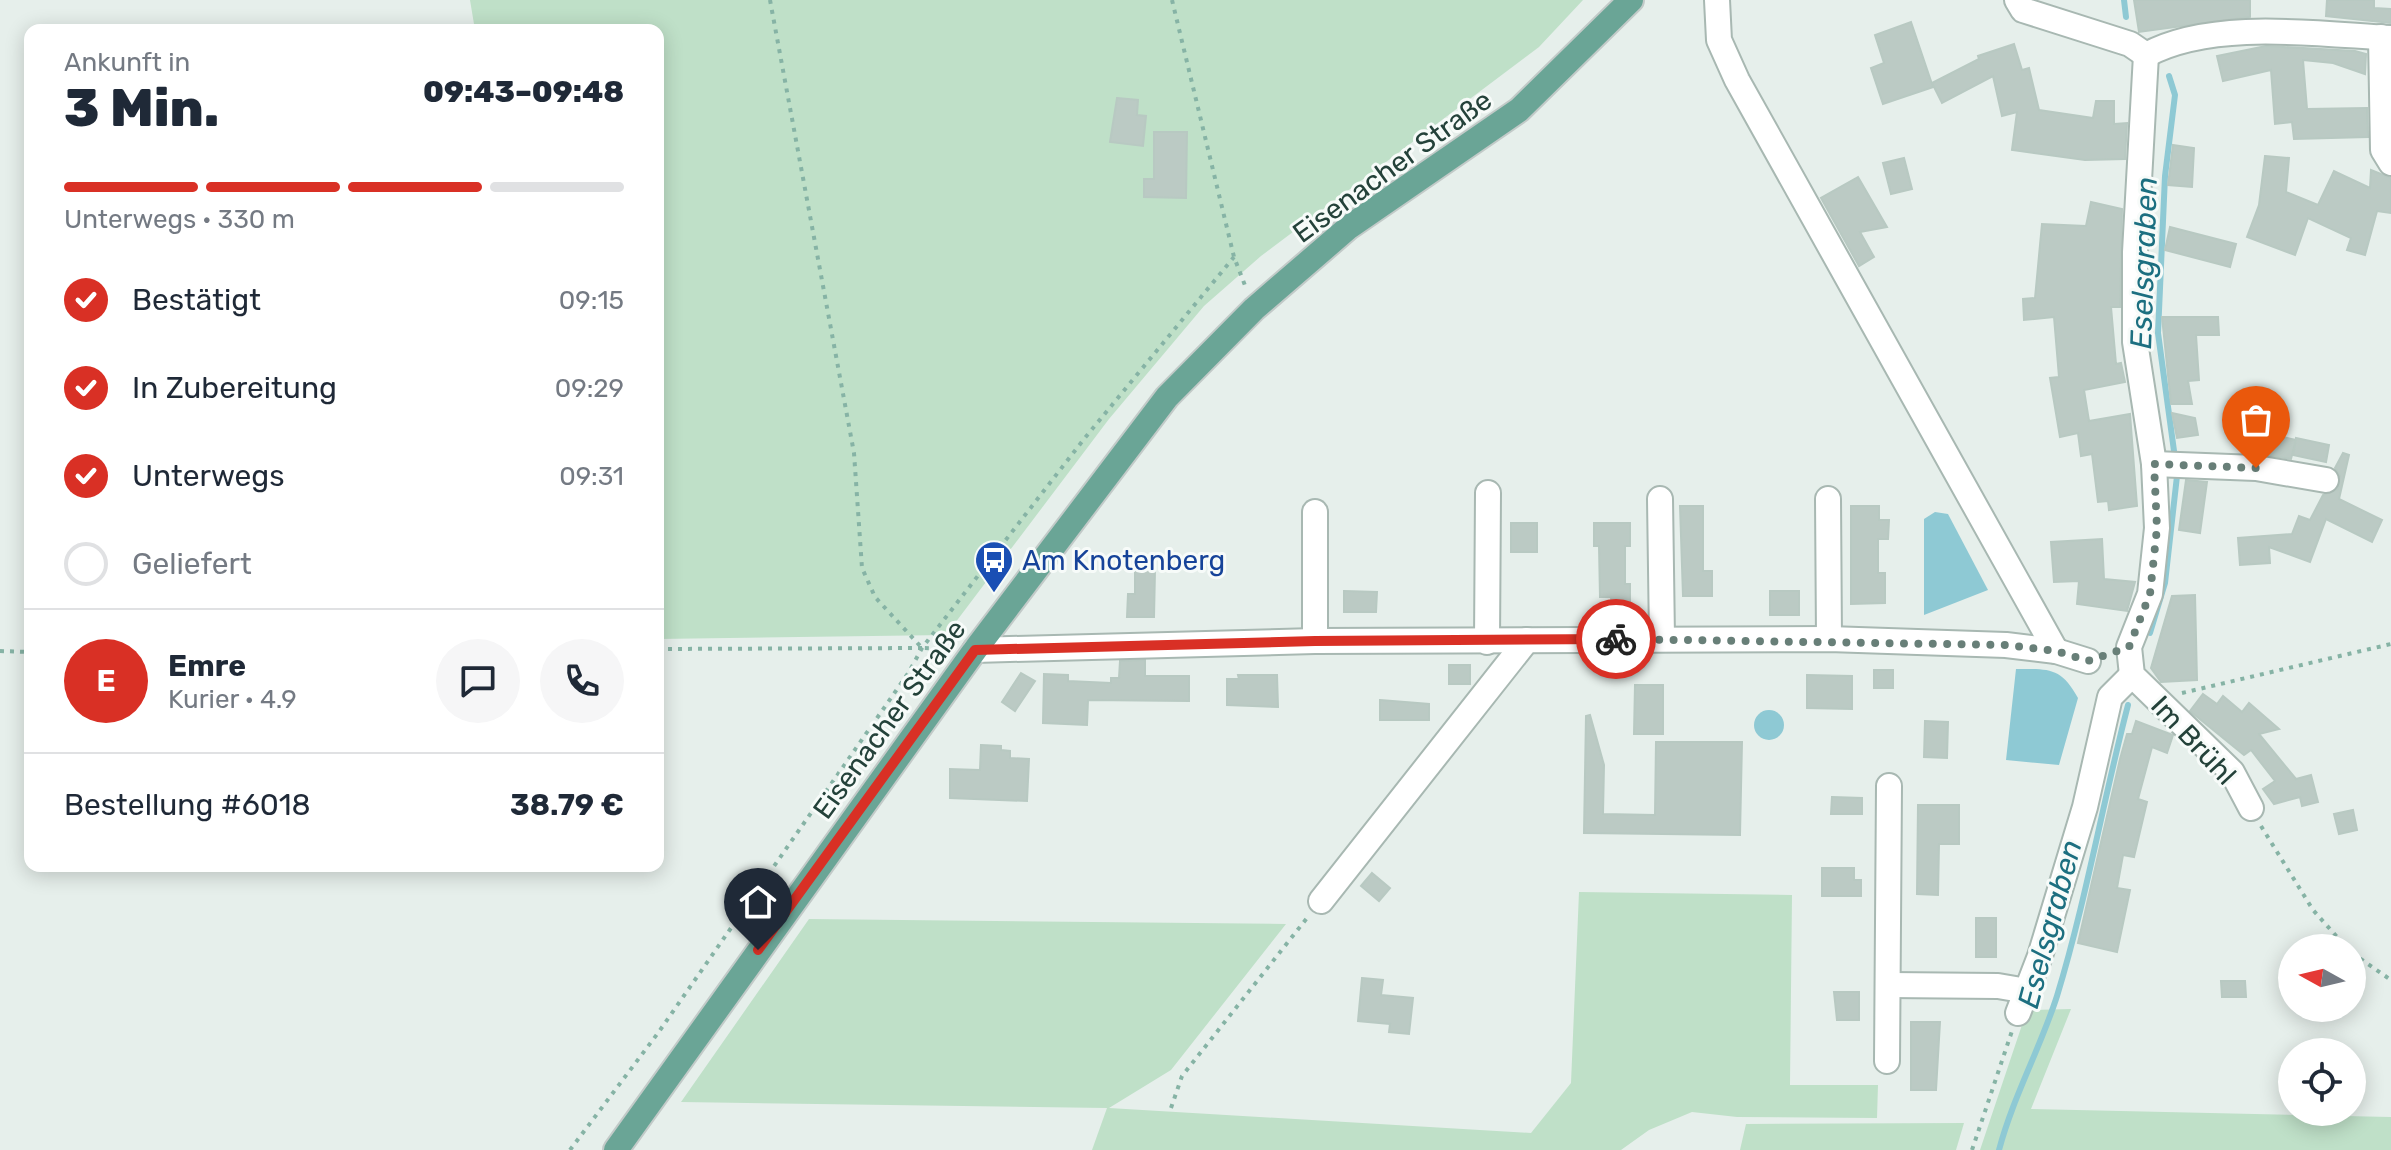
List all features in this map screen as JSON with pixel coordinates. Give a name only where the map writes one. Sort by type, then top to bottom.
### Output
[{"type":"main road","name":"Eisenacher Straße","points":[[616,1150],[975,650],[1167,397],[1254,309],[1349,227],[1519,110],[1631,0]]},
{"type":"street","points":[[1717,0],[1719,40],[1737,80],[2056,651]]},
{"type":"street","points":[[2017,0],[2023,10],[2130,44],[2146,55],[2168,43],[2252,32],[2294,30],[2386,37],[2383,150],[2391,163]]},
{"type":"street","name":"Im Brühl","points":[[2146,55],[2135,252],[2135,342],[2154,464],[2157,528],[2150,594],[2129,647],[2132,675],[2232,772],[2251,808]]},
{"type":"street","points":[[2154,464],[2256,468],[2326,480]]},
{"type":"street","points":[[1487,642],[1488,493]]},
{"type":"street","points":[[1660,499],[1662,638]]},
{"type":"street","points":[[1828,499],[1829,639]]},
{"type":"street","points":[[1315,512],[1315,641]]},
{"type":"street","points":[[975,650],[1315,641],[1829,639],[2006,645],[2056,651],[2088,661],[2129,647]]},
{"type":"street","points":[[1321,901],[1527,640]]},
{"type":"street","name":"Im Brühl","points":[[2088,661],[2110,697]]},
{"type":"street","name":"Im Brühl","points":[[2023,1002],[2085,807],[2110,697],[2132,675]]},
{"type":"street","points":[[1887,1061],[1889,786]]},
{"type":"street","points":[[1889,985],[1998,986],[2023,1002]]},
{"type":"path","points":[[770,0],[854,453],[862,568],[875,597],[922,648]]},
{"type":"path","points":[[1172,0],[1234,257],[1254,309]]},
{"type":"path","points":[[570,1150],[744,911],[922,648],[1084,439],[1234,257]]},
{"type":"path","points":[[2152,695],[2196,693],[2391,644]]},
{"type":"path","points":[[664,649],[975,650]]},
{"type":"path","points":[[0,651],[24,652]]},
{"type":"path","points":[[2251,808],[2313,910],[2334,934]]},
{"type":"path","points":[[1171,1108],[1182,1076],[1321,901]]},
{"type":"path","points":[[2366,963],[2391,980]]},
{"type":"path","points":[[1972,1150],[2023,1002]]},
{"type":"green space","points":[[470,0],[1583,0],[1539,47],[1261,256],[1204,306],[1109,419],[946,635],[664,639],[664,24],[474,24]]},
{"type":"green space","points":[[1579,892],[1792,895],[1790,1085],[1878,1085],[1877,1118],[1737,1117],[1692,1112],[1649,1130],[1621,1150],[1092,1150],[1107,1108],[681,1102],[809,919],[1286,924],[1171,1070],[1109,1108],[1531,1133],[1571,1083]]},
{"type":"green space","points":[[2071,1009],[2031,1109],[2278,1114],[2278,1126],[2366,1126],[2366,1116],[2391,1117],[2391,1150],[1980,1150],[2027,1010]]},
{"type":"green space","points":[[1964,1123],[1956,1150],[1740,1150],[1746,1124]]},
{"type":"water","points":[[1935,512],[1948,514],[1988,590],[1924,615],[1924,519]]},
{"type":"water","points":[[2016,669],[2046,670],[2060,675],[2078,698],[2059,765],[2006,760]]},
{"type":"water","points":[[1769,710],[1780,714],[1784,725],[1780,736],[1769,740],[1758,736],[1754,725],[1758,714]]},
{"type":"building","points":[[2134,0],[2250,0],[2250,17],[2139,32]]},
{"type":"building","points":[[2327,0],[2374,0],[2374,8],[2391,9],[2391,23],[2326,16]]},
{"type":"building","points":[[1911,22],[1933,87],[1883,104],[1871,68],[1884,63],[1875,35]]},
{"type":"building","points":[[2014,44],[2022,70],[2029,68],[2039,110],[2093,118],[2096,101],[2114,101],[2114,124],[2127,123],[2125,159],[2085,160],[2012,150],[2017,112],[2002,116],[1993,76],[1942,103],[1932,83],[1979,59],[1978,56]]},
{"type":"building","points":[[2266,46],[2366,54],[2365,74],[2333,63],[2303,60],[2307,109],[2367,108],[2368,137],[2294,139],[2292,122],[2275,124],[2271,70],[2223,81],[2217,56]]},
{"type":"building","points":[[1117,98],[1138,100],[1137,115],[1146,116],[1143,146],[1110,142]]},
{"type":"building","points":[[1154,132],[1187,132],[1186,198],[1144,197],[1144,179],[1154,179]]},
{"type":"building","points":[[2173,145],[2194,148],[2192,187],[2168,185]]},
{"type":"building","points":[[2265,156],[2289,158],[2286,192],[2318,205],[2334,171],[2370,188],[2371,170],[2391,178],[2391,213],[2377,211],[2365,255],[2347,250],[2351,238],[2308,218],[2295,255],[2247,237],[2259,205]]},
{"type":"building","points":[[1904,158],[1912,189],[1891,194],[1883,163]]},
{"type":"building","points":[[1858,177],[1887,227],[1860,232],[1874,257],[1859,266],[1821,198]]},
{"type":"building","points":[[2091,202],[2122,209],[2120,307],[2111,307],[2116,364],[2121,363],[2125,382],[2084,390],[2089,421],[2130,414],[2137,506],[2109,510],[2108,501],[2098,502],[2092,454],[2081,456],[2078,433],[2060,437],[2050,378],[2059,377],[2054,317],[2024,320],[2023,299],[2035,298],[2042,224],[2086,226]]},
{"type":"building","points":[[2170,227],[2236,244],[2230,267],[2165,250]]},
{"type":"building","points":[[2162,317],[2218,317],[2219,335],[2196,335],[2199,380],[2188,381],[2192,404],[2171,404]]},
{"type":"building","points":[[2172,413],[2195,418],[2198,435],[2177,438]]},
{"type":"building","points":[[2248,429],[2296,440],[2291,459],[2243,452]]},
{"type":"building","points":[[2296,438],[2329,445],[2326,462],[2293,455]]},
{"type":"building","points":[[2343,453],[2349,455],[2339,499],[2382,520],[2372,542],[2326,519],[2310,562],[2269,547],[2270,563],[2240,565],[2238,538],[2292,534],[2299,516],[2310,520],[2323,495],[2338,489],[2340,476],[2335,468]]},
{"type":"building","points":[[2186,480],[2207,482],[2200,533],[2179,530]]},
{"type":"building","points":[[1680,506],[1703,506],[1703,571],[1712,571],[1712,596],[1683,596]]},
{"type":"building","points":[[1851,506],[1879,506],[1879,520],[1889,520],[1888,539],[1878,539],[1878,573],[1885,573],[1885,603],[1851,604]]},
{"type":"building","points":[[1511,523],[1537,523],[1537,552],[1511,552]]},
{"type":"building","points":[[1594,523],[1630,523],[1630,546],[1625,546],[1625,584],[1630,584],[1630,609],[1612,609],[1611,597],[1600,597],[1599,546],[1594,546]]},
{"type":"building","points":[[2102,539],[2104,579],[2135,582],[2127,611],[2077,604],[2079,581],[2054,582],[2051,542]]},
{"type":"building","points":[[1135,570],[1155,570],[1154,617],[1127,617],[1128,594],[1135,594]]},
{"type":"building","points":[[1344,591],[1377,592],[1376,612],[1344,612]]},
{"type":"building","points":[[1770,591],[1799,591],[1799,615],[1770,615]]},
{"type":"building","points":[[2195,595],[2197,680],[2161,682],[2151,668],[2172,596]]},
{"type":"building","points":[[1145,660],[1145,676],[1189,676],[1189,701],[1088,700],[1087,725],[1043,723],[1044,674],[1068,675],[1068,681],[1111,683],[1111,678],[1119,678],[1120,661]]},
{"type":"building","points":[[1449,665],[1470,665],[1470,684],[1449,684]]},
{"type":"building","points":[[1874,670],[1893,670],[1893,688],[1874,688]]},
{"type":"building","points":[[1021,673],[1035,681],[1015,711],[1002,702]]},
{"type":"building","points":[[1238,675],[1277,675],[1278,707],[1227,705],[1227,679],[1239,679]]},
{"type":"building","points":[[1807,675],[1852,676],[1852,709],[1807,708]]},
{"type":"building","points":[[1635,685],[1663,685],[1663,734],[1634,734]]},
{"type":"building","points":[[2203,694],[2217,704],[2223,696],[2242,712],[2249,703],[2279,729],[2259,734],[2296,779],[2311,775],[2318,802],[2302,806],[2300,797],[2274,804],[2263,789],[2275,781],[2251,750],[2244,755],[2190,711]]},
{"type":"building","points":[[1380,700],[1429,704],[1429,720],[1380,720]]},
{"type":"building","points":[[1590,715],[1604,765],[1603,814],[1655,815],[1656,742],[1742,742],[1740,835],[1584,833],[1586,716]]},
{"type":"building","points":[[1925,721],[1948,722],[1947,758],[1924,757]]},
{"type":"building","points":[[2136,721],[2173,735],[2167,753],[2152,747],[2138,799],[2147,802],[2134,857],[2123,855],[2117,888],[2130,890],[2117,952],[2078,943],[2120,759],[2127,734],[2132,734]]},
{"type":"building","points":[[981,745],[1001,746],[1001,750],[1010,751],[1010,758],[1029,759],[1027,801],[950,798],[950,769],[980,770]]},
{"type":"building","points":[[1832,797],[1862,798],[1862,814],[1831,814]]},
{"type":"building","points":[[1918,805],[1959,805],[1959,844],[1939,844],[1938,895],[1917,894]]},
{"type":"building","points":[[2353,810],[2357,830],[2339,834],[2334,814]]},
{"type":"building","points":[[1822,868],[1854,868],[1854,880],[1861,880],[1861,896],[1822,896]]},
{"type":"building","points":[[1372,873],[1390,888],[1379,901],[1361,886]]},
{"type":"building","points":[[1976,918],[1996,918],[1996,957],[1976,957]]},
{"type":"building","points":[[1362,978],[1383,980],[1381,995],[1413,998],[1409,1034],[1389,1032],[1390,1024],[1358,1021]]},
{"type":"building","points":[[2221,981],[2245,981],[2246,997],[2222,997]]},
{"type":"building","points":[[1834,992],[1859,992],[1859,1020],[1837,1020]]},
{"type":"building","points":[[1911,1022],[1940,1022],[1936,1090],[1911,1090]]},
{"type":"waterway","name":"Eselsgraben","points":[[2124,0],[2126,17]]},
{"type":"waterway","name":"Eselsgraben","points":[[2169,76],[2175,95],[2165,176],[2158,333],[2174,451]]},
{"type":"waterway","name":"Eselsgraben","points":[[2150,633],[2165,583],[2177,476]]},
{"type":"waterway","name":"Eselsgraben","points":[[1999,1150],[2057,996],[2128,705]]},
{"type":"way so far","points":[[1616,639],[1829,639],[2006,645],[2056,651],[2088,661],[2129,647],[2150,594],[2157,528],[2154,464],[2256,468]]},
{"type":"place","name":"Am Knotenberg","points":[[994,594]]},
{"type":"route","points":[[758,950],[975,650],[1315,641],[1616,639]]}]
